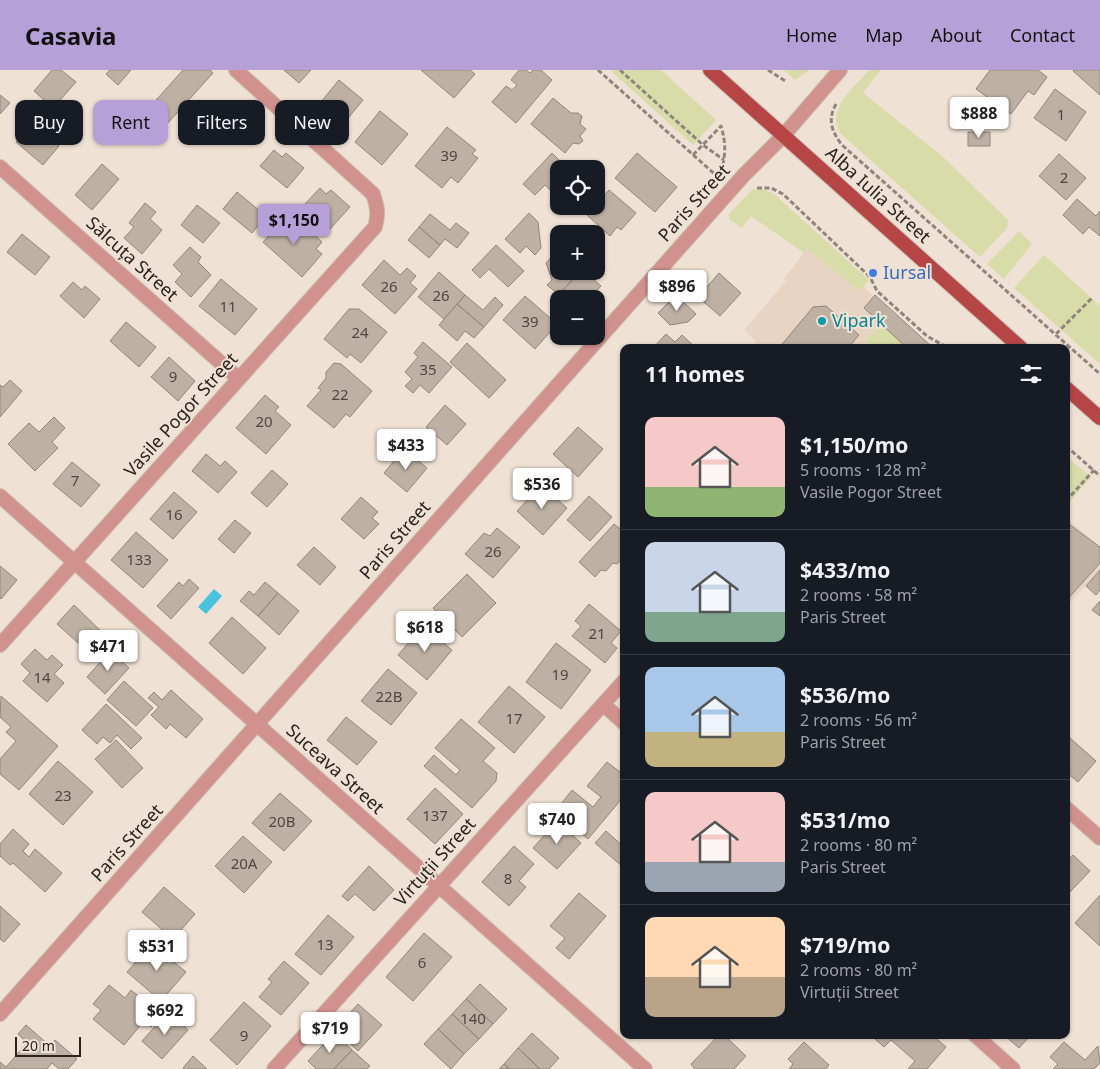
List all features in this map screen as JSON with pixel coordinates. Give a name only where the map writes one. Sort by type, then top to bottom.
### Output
[{"type":"main road","name":"Alba Iulia Street","points":[[710,70],[1017,344]]},
{"type":"main road","points":[[1070,392],[1100,418]]},
{"type":"street","name":"Vasile Pogor Street","points":[[0,645],[367,238],[378,218],[373,194],[236,70]]},
{"type":"street","name":"Paris Street","points":[[0,1014],[730,190],[783,136],[840,70]]},
{"type":"street","name":"Sălcuța Street","points":[[0,167],[239,379]]},
{"type":"street","name":"Suceava Street","points":[[0,496],[646,1069]]},
{"type":"street","name":"Virtuții Street","points":[[274,1069],[620,685]]},
{"type":"street","points":[[603,704],[620,719]]},
{"type":"street","points":[[1070,812],[1100,838]]},
{"type":"street","points":[[979,1039],[1013,1069]]},
{"type":"path","points":[[598,70],[693,155],[719,178],[724,160],[725,140],[721,126],[693,155]]},
{"type":"path","points":[[620,70],[703,145],[724,160]]},
{"type":"path","points":[[769,70],[787,82]]},
{"type":"path","points":[[831,118],[833,133],[842,145],[1067,344]]},
{"type":"path","points":[[757,188],[770,188],[783,194],[870,277],[877,291],[927,336],[941,344]]},
{"type":"path","points":[[1056,334],[1092,298]]},
{"type":"path","points":[[1070,347],[1100,374]]},
{"type":"path","points":[[1070,449],[1100,476]]},
{"type":"path","points":[[1070,497],[1094,470]]},
{"type":"shaded area","name":"Vipark","points":[[807,249],[860,290],[864,287],[874,297],[864,308],[881,324],[864,344],[756,344],[756,341],[744,330],[786,281],[784,279]]},
{"type":"shaded area","points":[[1070,521],[1100,547],[1100,570],[1070,603]]},
{"type":"green space","points":[[613,70],[661,70],[716,120],[693,145],[612,72]]},
{"type":"green space","points":[[784,70],[809,70],[795,80]]},
{"type":"green space","points":[[869,70],[881,70],[863,93],[942,156],[1008,220],[1007,228],[980,257],[840,133],[837,124],[839,107]]},
{"type":"green space","points":[[753,189],[765,190],[774,194],[869,280],[860,291],[807,249],[804,253],[751,216],[742,228],[729,219],[729,214]]},
{"type":"green space","points":[[1019,231],[1032,244],[1004,279],[987,264]]},
{"type":"green space","points":[[1044,255],[1100,306],[1100,364],[1014,288]]},
{"type":"green space","points":[[881,324],[904,344],[867,344],[865,342]]},
{"type":"green space","points":[[1070,459],[1091,477],[1070,501]]},
{"type":"water","points":[[214,589],[222,596],[206,614],[198,607]]},
{"type":"building","points":[[52,70],[61,70],[76,82],[60,100],[44,100],[34,91]]},
{"type":"building","points":[[110,70],[131,70],[118,85],[106,74]]},
{"type":"building","points":[[183,70],[210,70],[213,73],[189,100],[178,100],[178,112],[168,123],[168,100],[156,100]]},
{"type":"building","points":[[284,70],[311,70],[299,83]]},
{"type":"building","points":[[421,70],[470,70],[475,74],[454,98]]},
{"type":"building","points":[[519,70],[526,70],[530,73],[533,70],[541,70],[552,80],[516,123],[492,102],[506,86],[512,90],[517,85],[511,80]]},
{"type":"building","points":[[990,70],[1038,70],[1047,77],[1034,95],[1028,91],[1011,114],[976,89]]},
{"type":"building","points":[[1100,70],[1100,95],[1073,71]]},
{"type":"building","points":[[339,80],[363,100],[349,117],[349,100],[322,100]]},
{"type":"building","points":[[1055,89],[1086,112],[1066,141],[1034,118]]},
{"type":"building","points":[[0,95],[10,103],[0,114]]},
{"type":"building","points":[[553,98],[571,113],[578,113],[582,116],[580,124],[586,129],[580,136],[583,141],[579,144],[573,143],[565,153],[531,124]]},
{"type":"building","points":[[380,111],[408,134],[382,165],[355,142]]},
{"type":"building","points":[[447,127],[476,150],[472,154],[478,158],[458,183],[451,177],[442,188],[415,166]]},
{"type":"building","points":[[968,132],[990,132],[990,146],[968,146]]},
{"type":"building","points":[[20,145],[58,145],[59,146],[43,165]]},
{"type":"building","points":[[274,150],[282,157],[286,153],[304,168],[287,188],[260,166]]},
{"type":"building","points":[[552,153],[559,160],[550,160],[550,190],[545,185],[535,195],[523,184]]},
{"type":"building","points":[[637,153],[677,187],[655,212],[615,178]]},
{"type":"building","points":[[1059,154],[1086,178],[1066,200],[1039,176]]},
{"type":"building","points":[[102,164],[119,179],[92,210],[75,195]]},
{"type":"building","points":[[320,188],[326,194],[331,190],[350,207],[330,229],[304,205]]},
{"type":"building","points":[[609,190],[636,213],[621,230],[617,227],[610,236],[605,231],[605,225],[598,225],[587,215],[605,215],[605,195]]},
{"type":"building","points":[[237,192],[266,216],[252,233],[223,209]]},
{"type":"building","points":[[1077,199],[1096,216],[1100,211],[1100,236],[1089,227],[1083,234],[1063,215]]},
{"type":"building","points":[[145,203],[156,212],[150,219],[162,230],[142,254],[124,238],[134,227],[129,223]]},
{"type":"building","points":[[197,205],[220,223],[203,243],[181,225]]},
{"type":"building","points":[[529,213],[538,222],[541,248],[535,255],[526,246],[520,253],[505,239]]},
{"type":"building","points":[[430,214],[450,230],[456,223],[469,233],[457,248],[445,239],[440,245],[419,227]]},
{"type":"building","points":[[286,217],[305,234],[309,230],[322,242],[316,249],[322,254],[302,277],[263,242]]},
{"type":"building","points":[[419,227],[440,245],[429,258],[408,240]]},
{"type":"building","points":[[22,234],[50,257],[35,275],[7,252]]},
{"type":"building","points":[[496,245],[524,271],[508,287],[489,269],[480,278],[472,270]]},
{"type":"building","points":[[190,247],[201,257],[198,262],[211,275],[191,297],[175,282],[182,274],[173,265]]},
{"type":"building","points":[[550,259],[550,274],[546,263]]},
{"type":"building","points":[[384,260],[400,275],[407,268],[416,276],[410,283],[417,289],[395,314],[362,285]]},
{"type":"building","points":[[439,272],[465,295],[444,319],[418,297]]},
{"type":"building","points":[[719,273],[741,293],[720,316],[698,297]]},
{"type":"building","points":[[221,279],[257,309],[235,335],[199,306]]},
{"type":"building","points":[[552,280],[572,280],[563,290],[553,290],[547,285]]},
{"type":"building","points":[[572,280],[594,280],[601,286],[597,290],[563,290]]},
{"type":"building","points":[[73,282],[82,290],[85,286],[100,299],[84,318],[60,296]]},
{"type":"building","points":[[465,295],[483,310],[495,297],[503,305],[484,327],[457,304]]},
{"type":"building","points":[[676,295],[696,314],[688,322],[670,325],[658,313]]},
{"type":"building","points":[[875,295],[929,344],[903,344],[864,308]]},
{"type":"building","points":[[525,296],[550,318],[550,332],[535,349],[503,320]]},
{"type":"building","points":[[457,304],[484,327],[474,338],[465,331],[457,341],[439,325]]},
{"type":"building","name":"Vipark","points":[[826,306],[859,335],[851,344],[782,344],[813,307]]},
{"type":"building","points":[[349,309],[359,309],[387,332],[361,363],[350,354],[347,358],[324,339]]},
{"type":"building","points":[[126,322],[156,347],[139,367],[110,341]]},
{"type":"building","points":[[666,334],[675,342],[682,335],[692,344],[657,344]]},
{"type":"building","points":[[423,342],[452,367],[429,393],[420,385],[413,393],[405,386],[412,379],[405,372],[418,357],[414,353]]},
{"type":"building","points":[[467,343],[506,380],[489,398],[450,362]]},
{"type":"building","points":[[169,357],[195,381],[178,401],[151,377]]},
{"type":"building","points":[[334,363],[341,364],[372,391],[350,417],[346,414],[334,428],[307,406],[321,390],[318,388],[326,378],[326,372]]},
{"type":"building","points":[[10,380],[22,391],[0,417],[0,385],[3,387]]},
{"type":"building","points":[[265,395],[279,407],[275,411],[291,425],[266,454],[236,428]]},
{"type":"building","points":[[445,405],[466,424],[447,445],[426,427]]},
{"type":"building","points":[[54,417],[65,428],[52,442],[58,448],[35,471],[8,444],[29,423],[39,432]]},
{"type":"building","points":[[578,427],[603,449],[578,477],[553,454]]},
{"type":"building","points":[[404,449],[427,468],[407,492],[384,473]]},
{"type":"building","points":[[206,454],[220,466],[225,461],[237,472],[218,493],[192,471]]},
{"type":"building","points":[[72,462],[100,485],[81,507],[53,484]]},
{"type":"building","points":[[272,470],[288,484],[267,507],[251,493]]},
{"type":"building","points":[[541,485],[567,508],[543,535],[517,511]]},
{"type":"building","points":[[174,492],[197,512],[173,539],[150,519]]},
{"type":"building","points":[[589,496],[612,517],[590,541],[567,520]]},
{"type":"building","points":[[361,497],[378,512],[372,518],[379,524],[364,539],[341,519]]},
{"type":"building","points":[[235,520],[251,533],[234,553],[218,539]]},
{"type":"building","points":[[614,524],[620,529],[620,561],[617,564],[613,563],[606,571],[601,570],[595,577],[579,562]]},
{"type":"building","points":[[1070,525],[1100,547],[1100,563],[1070,597]]},
{"type":"building","points":[[497,528],[520,547],[493,578],[465,554],[484,533],[490,536]]},
{"type":"building","points":[[136,532],[168,560],[143,588],[111,560]]},
{"type":"building","points":[[314,547],[336,567],[320,585],[297,565]]},
{"type":"building","points":[[0,566],[17,580],[1,599],[0,598]]},
{"type":"building","points":[[1100,570],[1100,590],[1096,595],[1086,586]]},
{"type":"building","points":[[467,574],[496,603],[462,637],[433,608]]},
{"type":"building","points":[[189,579],[199,588],[171,619],[157,606],[179,582],[183,586]]},
{"type":"building","points":[[265,582],[278,593],[258,616],[240,601],[249,591],[254,595]]},
{"type":"building","points":[[278,593],[299,611],[279,635],[258,616]]},
{"type":"building","points":[[1100,601],[1100,616],[1092,610]]},
{"type":"building","points":[[589,604],[620,630],[611,643],[617,648],[605,663],[572,636],[581,626],[575,621]]},
{"type":"building","points":[[74,605],[104,634],[88,652],[57,624]]},
{"type":"building","points":[[232,617],[266,648],[243,674],[209,643]]},
{"type":"building","points":[[423,626],[452,650],[427,680],[398,655]]},
{"type":"building","points":[[556,643],[591,670],[561,709],[526,682]]},
{"type":"building","points":[[35,649],[47,660],[52,655],[63,665],[54,674],[64,683],[47,702],[23,681],[30,673],[21,664]]},
{"type":"building","points":[[110,651],[129,668],[105,694],[87,677]]},
{"type":"building","points":[[388,669],[417,693],[391,725],[361,701]]},
{"type":"building","points":[[124,681],[153,708],[136,726],[107,700]]},
{"type":"building","points":[[509,686],[545,717],[514,753],[478,722]]},
{"type":"building","points":[[171,690],[203,719],[186,738],[170,724],[166,729],[151,715],[159,707],[148,698],[154,692],[162,700]]},
{"type":"building","points":[[1,696],[58,746],[19,790],[0,774],[0,759],[16,741],[6,732],[11,727],[0,717]]},
{"type":"building","points":[[106,704],[142,738],[131,749],[117,735],[110,743],[103,737],[97,744],[82,730]]},
{"type":"building","points":[[346,717],[377,742],[357,765],[327,740]]},
{"type":"building","points":[[461,719],[495,748],[483,761],[497,773],[496,781],[472,808],[424,766],[434,755],[456,775],[460,770],[435,748]]},
{"type":"building","points":[[1070,738],[1096,761],[1078,782],[1070,775]]},
{"type":"building","points":[[116,740],[143,768],[122,788],[95,759]]},
{"type":"building","points":[[58,761],[93,792],[63,825],[29,794]]},
{"type":"building","points":[[607,762],[620,772],[620,801],[588,839],[555,812],[572,790],[593,807],[601,797],[587,786]]},
{"type":"building","points":[[435,788],[463,814],[435,844],[407,819]]},
{"type":"building","points":[[280,793],[312,821],[284,851],[252,823]]},
{"type":"building","points":[[557,821],[581,843],[557,869],[533,848]]},
{"type":"building","points":[[13,829],[29,844],[23,851],[29,857],[35,849],[62,873],[45,892],[13,863],[10,865],[0,856],[0,844]]},
{"type":"building","points":[[606,831],[620,843],[620,864],[595,843]]},
{"type":"building","points":[[243,836],[272,862],[244,893],[215,866]]},
{"type":"building","points":[[514,846],[534,864],[519,881],[526,887],[509,906],[482,882]]},
{"type":"building","points":[[1073,855],[1090,871],[1070,892],[1070,858]]},
{"type":"building","points":[[369,866],[394,890],[374,911],[355,894],[348,901],[342,896]]},
{"type":"building","points":[[164,887],[195,914],[173,939],[142,912]]},
{"type":"building","points":[[579,893],[606,916],[569,959],[556,948],[565,938],[550,926]]},
{"type":"building","points":[[1100,895],[1100,946],[1075,923]]},
{"type":"building","points":[[0,906],[20,924],[4,942],[0,939]]},
{"type":"building","points":[[328,915],[354,937],[321,975],[295,954]]},
{"type":"building","points":[[424,933],[452,957],[413,1001],[386,977]]},
{"type":"building","points":[[152,944],[186,972],[161,1001],[127,972]]},
{"type":"building","points":[[284,961],[309,983],[281,1015],[259,997],[272,982],[268,979]]},
{"type":"building","points":[[480,984],[507,1009],[493,1024],[466,999]]},
{"type":"building","points":[[109,985],[125,998],[131,990],[161,1015],[151,1027],[144,1021],[124,1045],[93,1019],[101,1010],[93,1004]]},
{"type":"building","points":[[466,999],[493,1024],[479,1039],[452,1014]]},
{"type":"building","points":[[244,1002],[271,1026],[237,1065],[210,1040]]},
{"type":"building","points":[[358,1004],[382,1025],[358,1051],[335,1029]]},
{"type":"building","points":[[168,1012],[188,1030],[162,1059],[142,1041]]},
{"type":"building","points":[[452,1014],[479,1039],[464,1054],[438,1029]]},
{"type":"building","points":[[26,1025],[50,1046],[55,1040],[77,1059],[68,1069],[59,1069],[52,1063],[47,1069],[0,1069],[0,1062],[6,1067],[27,1043],[18,1034]]},
{"type":"building","points":[[438,1029],[464,1054],[451,1069],[424,1044]]},
{"type":"building","points":[[334,1033],[352,1050],[334,1069],[316,1069],[308,1061]]},
{"type":"building","points":[[532,1033],[559,1058],[549,1069],[540,1069],[518,1048]]},
{"type":"building","points":[[715,1039],[728,1039],[746,1056],[734,1069],[695,1069],[691,1064]]},
{"type":"building","points":[[875,1039],[937,1039],[946,1047],[927,1069],[908,1069],[915,1061],[891,1040],[884,1047]]},
{"type":"building","points":[[1009,1039],[1027,1039],[1019,1048]]},
{"type":"building","points":[[804,1042],[829,1065],[826,1069],[789,1069],[793,1064],[788,1059]]},
{"type":"building","points":[[1064,1042],[1085,1060],[1098,1046],[1100,1063],[1094,1069],[1053,1069],[1058,1064],[1050,1057]]},
{"type":"building","points":[[518,1048],[540,1069],[510,1069],[504,1064]]},
{"type":"building","points":[[352,1050],[370,1066],[367,1069],[334,1069]]},
{"type":"building","points":[[193,1056],[207,1069],[184,1069]]},
{"type":"building","points":[[504,1064],[510,1069],[499,1069]]},
{"type":"place","name":"Iursal","points":[[873,273]]},
{"type":"place","name":"Vipark","points":[[822,321]]}]
